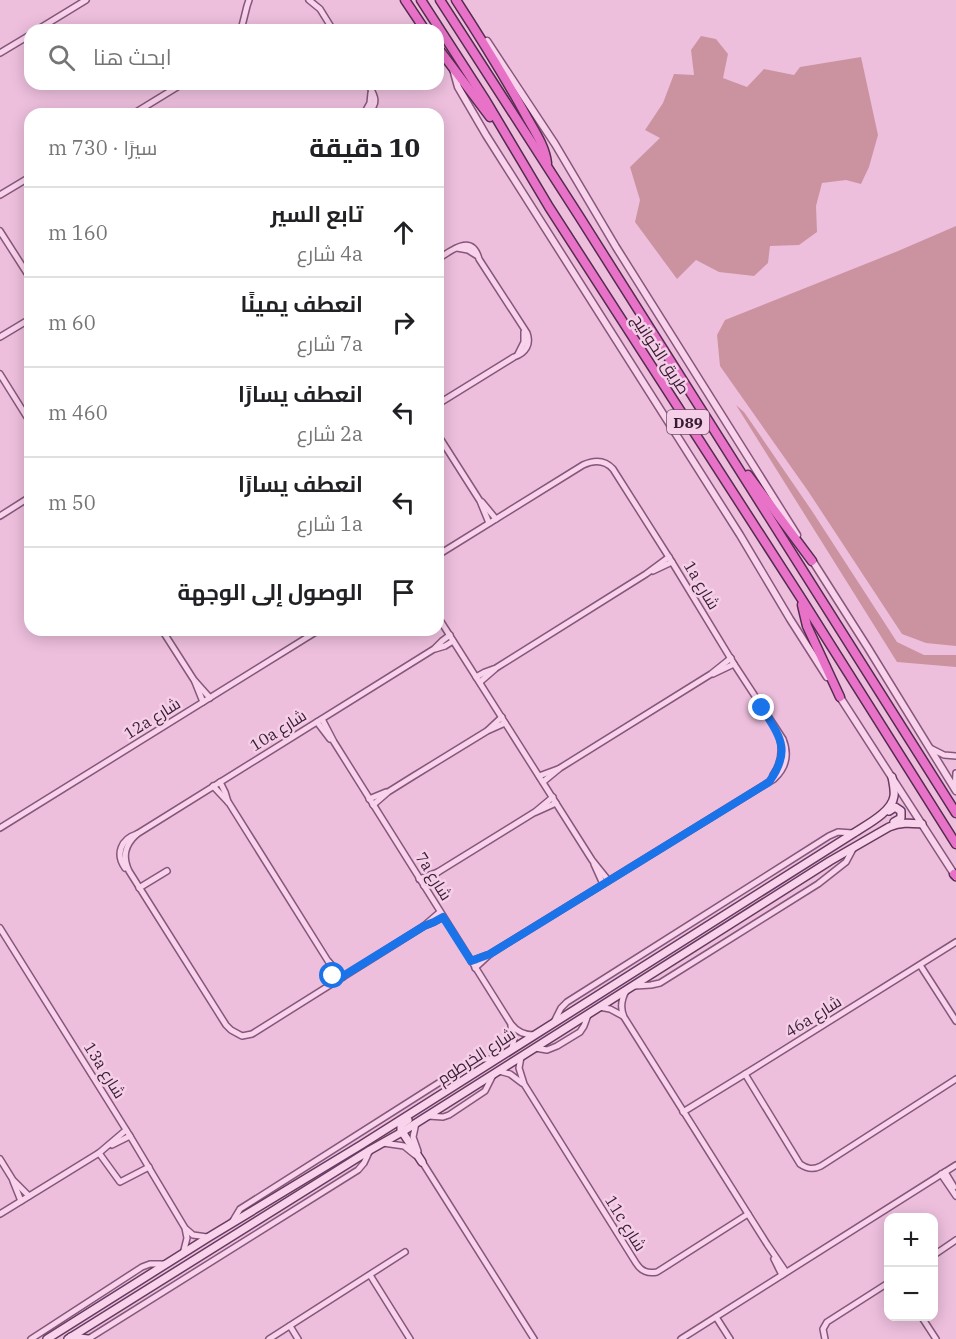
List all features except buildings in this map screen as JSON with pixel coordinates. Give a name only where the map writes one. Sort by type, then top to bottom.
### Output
[{"type":"highway","points":[[405,0],[421,24]]},
{"type":"highway","name":"طريق الخوانيج","points":[[421,0],[436,24]]},
{"type":"highway","name":"طريق الخوانيج","points":[[440,0],[956,813]]},
{"type":"highway","points":[[456,0],[542,143],[547,167]]},
{"type":"highway","name":"طريق الخوانيج","points":[[444,36],[549,207],[801,598],[956,844]]},
{"type":"highway","points":[[444,56],[507,136]]},
{"type":"highway","points":[[725,446],[812,561]]},
{"type":"highway","points":[[801,598],[807,626],[840,697]]},
{"type":"main road","name":"شارع الخرطوم","points":[[47,1339],[456,1085],[854,833],[888,808],[894,793],[892,777]]},
{"type":"main road","points":[[874,819],[881,818],[893,808],[898,807],[902,811],[901,818],[880,831]]},
{"type":"main road","name":"شارع الخرطوم","points":[[70,1338],[428,1116],[809,873],[880,831],[898,824],[922,824]]},
{"type":"main road","points":[[683,954],[700,938],[699,931]]},
{"type":"main road","points":[[422,1162],[400,1128],[448,1094],[456,1085]]},
{"type":"main road","points":[[70,1338],[88,1339]]},
{"type":"street","points":[[48,24],[86,0]]},
{"type":"street","points":[[309,0],[320,9],[329,24]]},
{"type":"street","points":[[242,24],[247,2]]},
{"type":"street","points":[[468,18],[478,28],[555,144],[616,247],[956,790]]},
{"type":"street","points":[[0,53],[24,39]]},
{"type":"street","points":[[453,68],[458,87],[504,164],[732,523],[790,619],[955,876]]},
{"type":"street","points":[[143,108],[172,90]]},
{"type":"street","points":[[371,90],[375,97],[372,108]]},
{"type":"street","points":[[0,195],[24,181]]},
{"type":"street","points":[[0,231],[24,269]]},
{"type":"street","points":[[444,255],[460,245],[468,248],[479,259],[523,328],[526,343],[523,353],[444,400]]},
{"type":"street","points":[[0,337],[24,323]]},
{"type":"street","points":[[0,374],[24,412]]},
{"type":"street","points":[[444,444],[480,501],[496,519],[444,551]]},
{"type":"street","name":"1a شارع","points":[[496,519],[586,463],[605,463],[613,469],[785,744],[781,770],[769,782],[605,882]]},
{"type":"street","points":[[0,516],[24,501]]},
{"type":"street","points":[[480,501],[489,523]]},
{"type":"street","points":[[478,680],[485,672],[496,668],[670,559]]},
{"type":"street","points":[[444,626],[605,882],[490,954],[475,968]]},
{"type":"street","points":[[166,636],[194,681],[203,702]]},
{"type":"street","name":"12a شارع","points":[[0,828],[309,636]]},
{"type":"street","name":"10a شارع","points":[[140,888],[125,863],[123,848],[137,834],[434,649],[445,646],[452,638]]},
{"type":"street","points":[[543,782],[560,768],[711,674],[722,670],[732,661]]},
{"type":"street","points":[[194,681],[210,698]]},
{"type":"street","name":"7a شارع","points":[[320,720],[511,1024]]},
{"type":"street","points":[[371,802],[504,720]]},
{"type":"street","points":[[930,748],[944,755],[956,756]]},
{"type":"street","points":[[539,776],[560,768]]},
{"type":"street","points":[[956,773],[956,790]]},
{"type":"street","points":[[220,782],[229,803]]},
{"type":"street","points":[[213,786],[229,803],[328,961],[343,977]]},
{"type":"street","points":[[419,879],[438,872],[555,800]]},
{"type":"street","points":[[554,1022],[567,1002],[829,836],[838,832],[854,833]]},
{"type":"street","points":[[784,1274],[624,1017],[622,1000],[630,988],[660,982],[818,884],[842,867],[850,858],[854,847]]},
{"type":"street","points":[[167,871],[140,888],[226,1025],[242,1036],[252,1034],[424,926],[434,922],[442,914]]},
{"type":"street","points":[[424,886],[438,872]]},
{"type":"street","name":"13a شارع","points":[[0,928],[185,1228]]},
{"type":"street","name":"46a شارع","points":[[683,1112],[956,942]]},
{"type":"street","points":[[471,961],[490,954]]},
{"type":"street","points":[[328,961],[335,981]]},
{"type":"street","points":[[921,965],[956,1021]]},
{"type":"street","points":[[599,1008],[615,1011],[624,1017]]},
{"type":"street","points":[[511,1024],[524,1034],[534,1035]]},
{"type":"street","points":[[511,1024],[514,1039],[512,1048]]},
{"type":"street","name":"11c شارع","points":[[521,1057],[519,1068],[524,1084],[641,1270],[649,1273],[657,1272],[748,1214]]},
{"type":"street","points":[[231,1224],[240,1209],[470,1063],[480,1059],[496,1059]]},
{"type":"street","points":[[496,1073],[515,1076],[524,1084]]},
{"type":"street","points":[[745,1074],[800,1164],[812,1169],[821,1166],[956,1079]]},
{"type":"street","points":[[416,1123],[414,1141],[422,1162]]},
{"type":"street","points":[[0,1214],[99,1153],[126,1130]]},
{"type":"street","points":[[108,1146],[130,1136]]},
{"type":"street","points":[[383,1143],[404,1146],[422,1162],[534,1339]]},
{"type":"street","points":[[88,1339],[358,1170],[370,1150]]},
{"type":"street","points":[[99,1153],[120,1182],[148,1167]]},
{"type":"street","points":[[0,1159],[13,1179],[29,1196]]},
{"type":"street","points":[[681,1339],[956,1165]]},
{"type":"street","points":[[943,1173],[956,1193]]},
{"type":"street","points":[[13,1179],[21,1201]]},
{"type":"street","points":[[185,1228],[193,1235],[209,1237]]},
{"type":"street","points":[[183,1254],[186,1244],[185,1228]]},
{"type":"street","points":[[938,1252],[956,1240]]},
{"type":"street","points":[[269,1339],[405,1252]]},
{"type":"street","points":[[31,1339],[142,1266],[166,1264]]},
{"type":"street","points":[[369,1275],[410,1339]]},
{"type":"street","points":[[825,1339],[823,1329],[831,1319],[884,1286]]},
{"type":"street","points":[[716,1317],[730,1339]]},
{"type":"street","points":[[924,1321],[936,1339]]},
{"type":"street","points":[[290,1326],[298,1339]]},
{"type":"shaded area","points":[[701,36],[716,39],[728,54],[723,78],[747,87],[764,69],[794,75],[800,67],[861,57],[878,135],[869,167],[861,184],[846,180],[822,183],[816,206],[817,232],[799,245],[770,246],[768,263],[754,276],[719,272],[696,260],[677,279],[635,222],[640,200],[630,167],[660,138],[645,130],[663,103],[674,74],[694,75],[691,50]]},
{"type":"shaded area","points":[[956,226],[956,646],[926,643],[902,634],[808,491],[720,366],[717,335],[725,320]]},
{"type":"shaded area","points":[[736,405],[744,412],[812,511],[897,642],[924,655],[956,655],[956,667],[897,662]]},
{"type":"route","points":[[333,976],[335,981],[424,926],[443,917],[471,961],[490,954],[769,782],[780,764],[782,747],[777,732],[762,708]]}]
